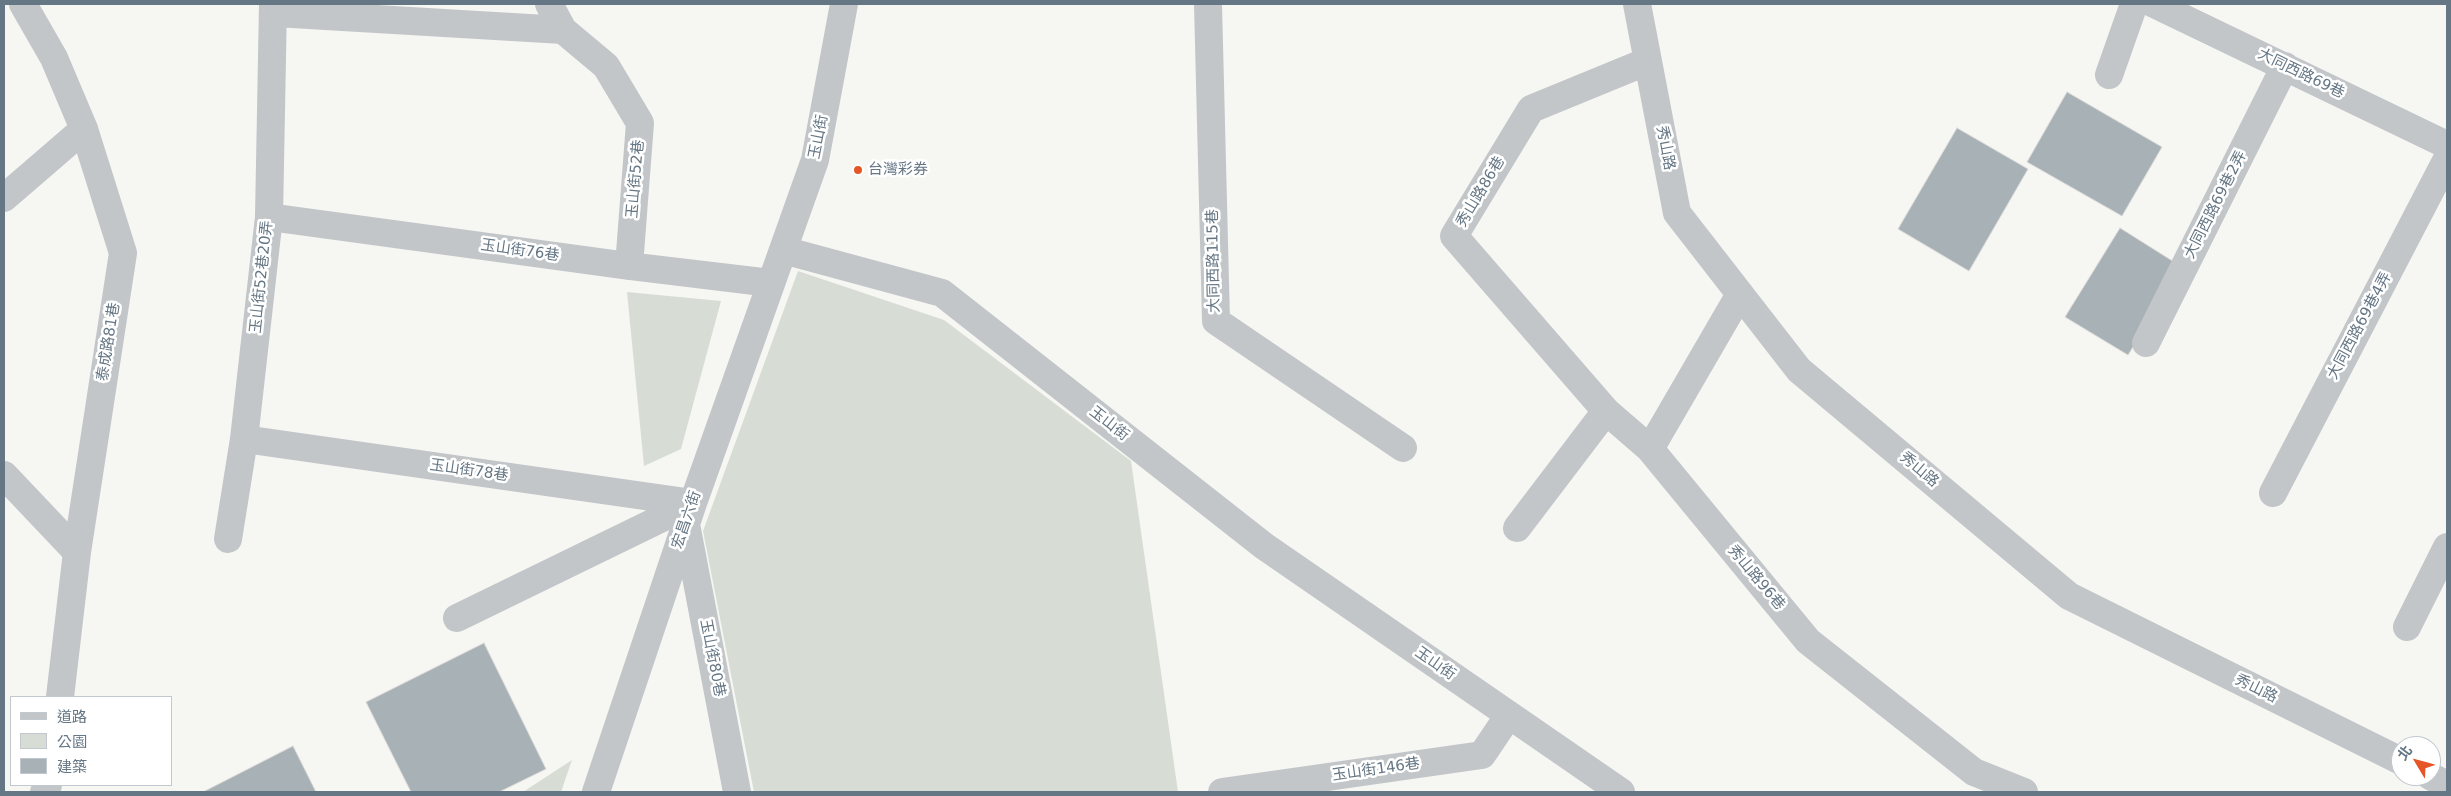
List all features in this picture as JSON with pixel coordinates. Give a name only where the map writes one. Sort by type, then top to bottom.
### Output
[{"type":"street","name":"泰成路81巷","points":[[23,4],[54,58],[84,129],[123,252],[77,552],[60,696]]},
{"type":"street","name":"玉山街52巷","points":[[549,4],[563,30],[606,66],[640,123],[629,266]]},
{"type":"street","name":"玉山街","points":[[844,4],[815,160],[783,250],[942,294],[1264,546],[1621,792]]},
{"type":"street","name":"大同西路115巷","points":[[1208,4],[1216,321],[1403,448]]},
{"type":"street","name":"秀山路","points":[[1637,4],[1678,213],[1800,370],[2069,596],[2391,757]]},
{"type":"street","points":[[2109,75],[2134,4]]},
{"type":"street","name":"大同西路69巷","points":[[2154,4],[2447,145]]},
{"type":"street","name":"玉山街52巷20弄","points":[[228,540],[244,439],[269,217],[274,8],[563,30]]},
{"type":"street","name":"秀山路86巷","points":[[1606,412],[1454,236],[1531,109],[1648,61]]},
{"type":"street","name":"大同西路69巷2弄","points":[[2146,343],[2286,66]]},
{"type":"street","points":[[4,198],[84,129]]},
{"type":"street","name":"大同西路69巷4弄","points":[[2273,493],[2447,159]]},
{"type":"street","name":"玉山街76巷","points":[[269,217],[629,266],[771,283]]},
{"type":"street","name":"宏昌六街","points":[[596,792],[690,513],[783,250]]},
{"type":"street","points":[[1650,449],[1740,294]]},
{"type":"street","points":[[1517,528],[1606,412]]},
{"type":"street","name":"秀山路96巷","points":[[1606,412],[1650,449],[1808,641],[1974,772],[2024,792]]},
{"type":"street","name":"玉山街78巷","points":[[244,439],[690,513]]},
{"type":"street","points":[[4,475],[77,552]]},
{"type":"street","points":[[458,618],[690,513]]},
{"type":"street","name":"玉山街80巷","points":[[690,513],[737,792]]},
{"type":"street","points":[[2407,627],[2447,547]]},
{"type":"street","name":"玉山街146巷","points":[[1222,792],[1482,755],[1509,715]]},
{"type":"green space","points":[[798,271],[944,320],[1131,461],[1178,792],[754,792],[703,531]]},
{"type":"green space","points":[[627,292],[721,301],[681,449],[644,466]]},
{"type":"green space","points":[[572,760],[561,792],[523,792]]},
{"type":"building","points":[[2067,92],[2162,147],[2122,216],[2027,162]]},
{"type":"building","points":[[1957,128],[2028,169],[1969,271],[1898,229]]},
{"type":"building","points":[[2120,228],[2182,267],[2128,355],[2065,317]]},
{"type":"building","points":[[484,643],[546,769],[499,792],[411,792],[366,702]]},
{"type":"building","points":[[293,746],[316,792],[203,792]]},
{"type":"place","name":"台灣彩券","points":[[858,170]]}]
